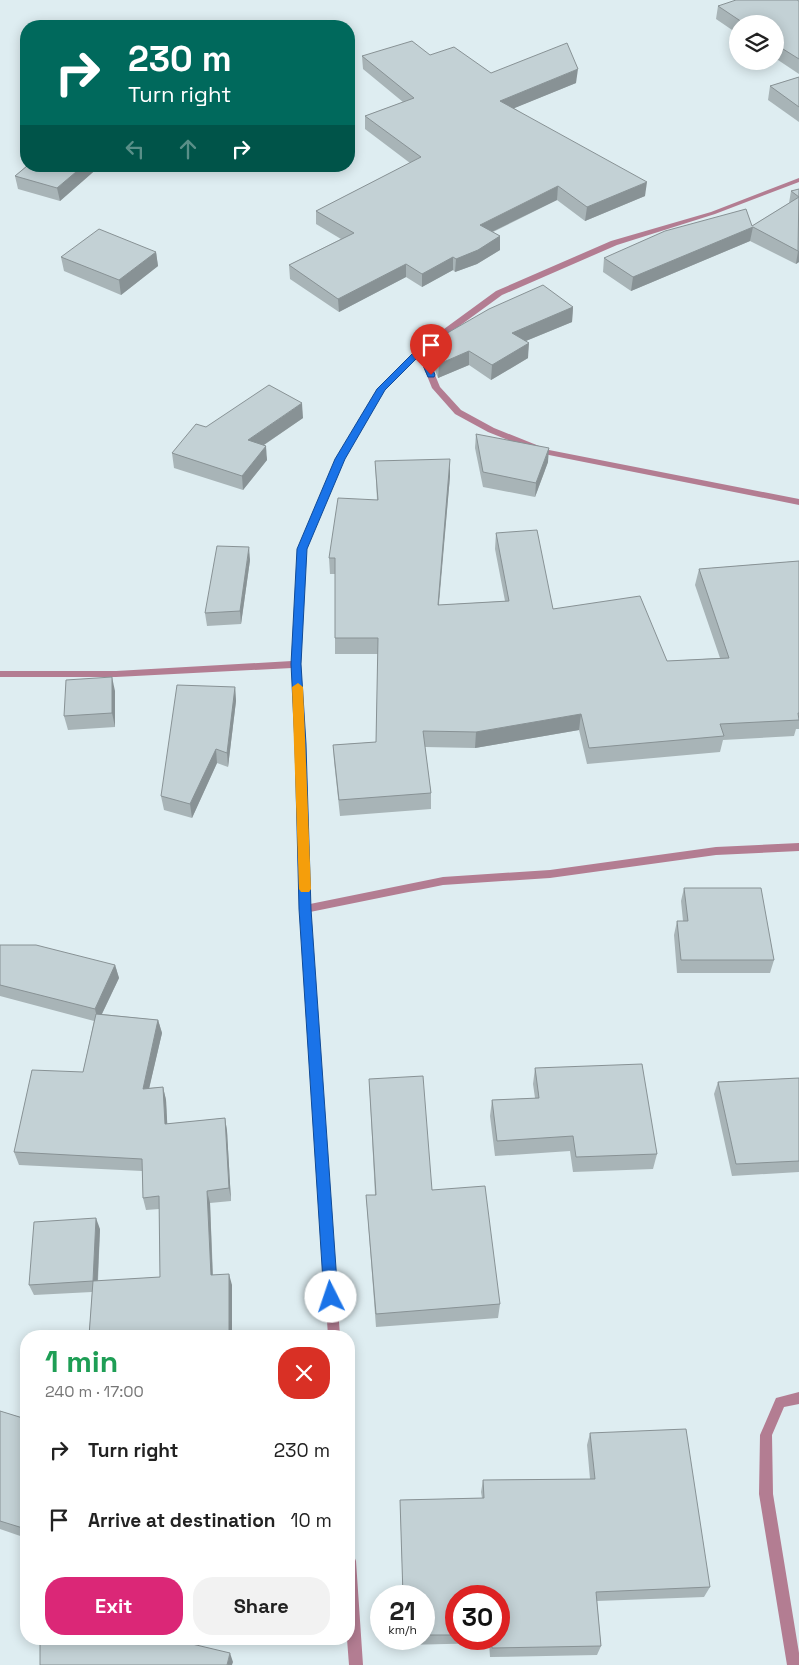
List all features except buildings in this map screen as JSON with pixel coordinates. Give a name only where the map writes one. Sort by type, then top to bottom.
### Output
[{"type":"street","points":[[334,1330],[305,909],[301,744],[296,664],[302,549],[340,459],[381,389],[421,350],[499,293],[614,243],[714,213],[799,180]]},
{"type":"street","points":[[421,350],[436,388],[458,412],[491,430],[547,452],[799,502]]},
{"type":"street","points":[[0,674],[116,674],[296,664]]},
{"type":"street","points":[[305,909],[442,881],[550,874],[716,851],[799,847]]},
{"type":"street","points":[[794,1665],[766,1494],[766,1435],[780,1402],[799,1398]]},
{"type":"street","points":[[355,1645],[356,1665]]},
{"type":"slow traffic","points":[[298,687],[305,889]]},
{"type":"route","points":[[331,1297],[305,909],[301,744],[296,664],[302,549],[340,459],[381,389],[421,350],[431,375]]}]
